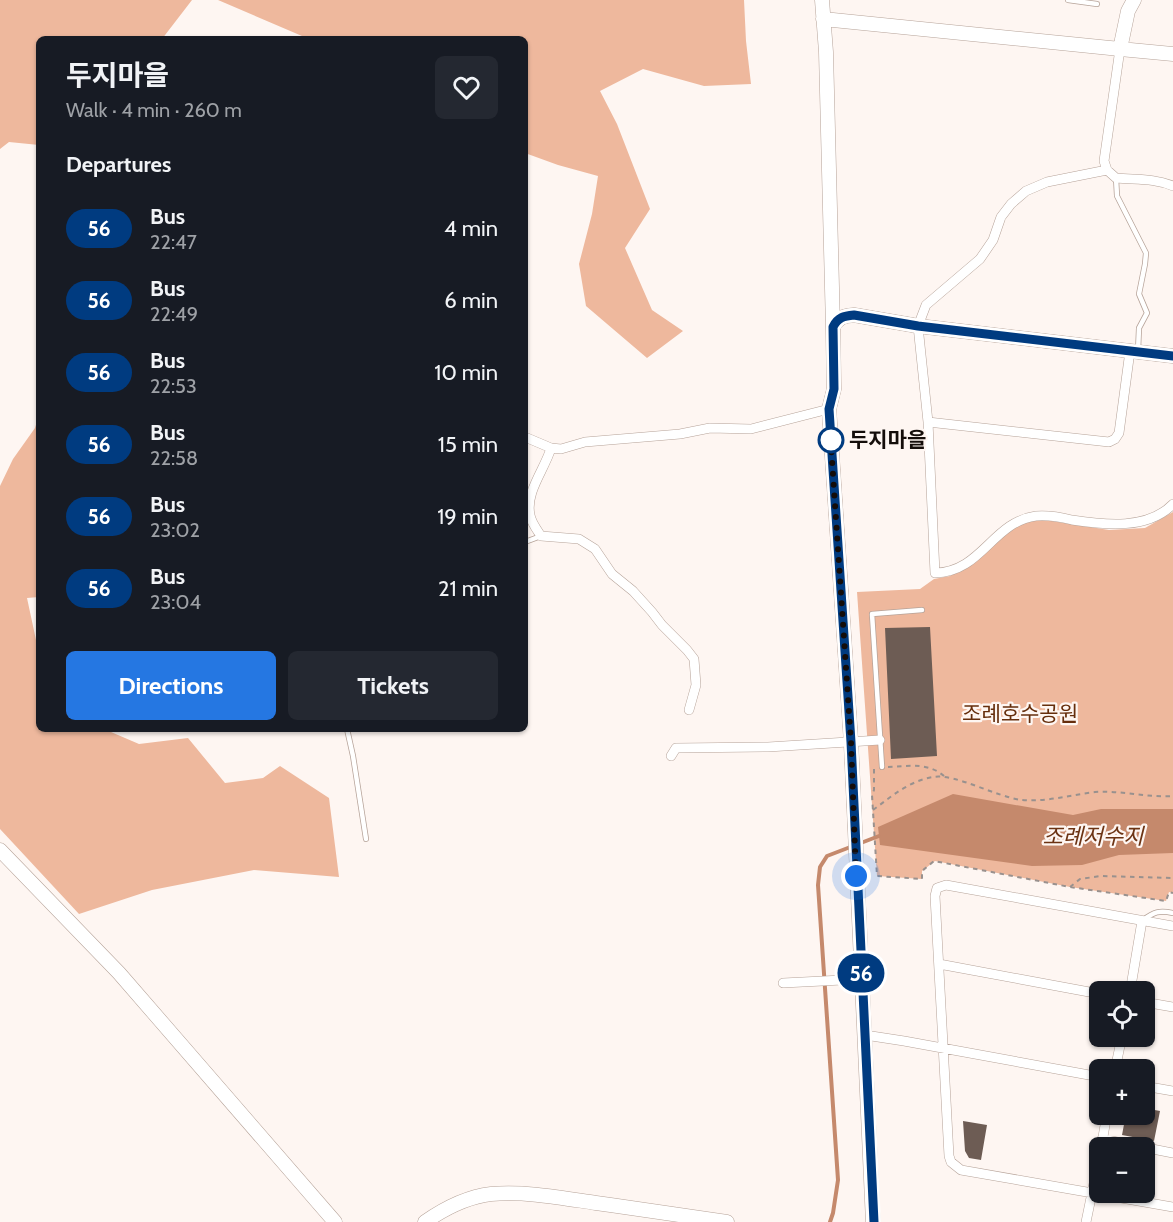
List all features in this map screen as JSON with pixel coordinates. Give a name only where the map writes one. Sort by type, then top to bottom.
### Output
[{"type":"street","points":[[822,0],[833,327],[834,389],[829,409],[851,742],[873,1222]]},
{"type":"street","points":[[1134,0],[1128,11],[1120,49],[1104,161],[1107,170],[1116,178],[1161,181],[1173,186]]},
{"type":"street","points":[[823,20],[1173,54]]},
{"type":"street","points":[[1107,170],[1047,182],[1026,191],[1011,204],[1001,217],[993,240],[980,259],[926,305],[918,326],[928,422],[935,573],[953,571],[966,564],[984,551],[1008,526],[1022,519],[1057,516],[1111,524],[1135,523],[1154,516],[1173,504]]},
{"type":"street","points":[[833,327],[837,320],[844,316],[854,315],[918,326],[1173,356]]},
{"type":"street","points":[[928,422],[1109,442],[1119,433],[1134,352]]},
{"type":"street","points":[[528,438],[551,448],[561,449],[585,442],[680,434],[710,428],[751,429],[829,409]]},
{"type":"street","points":[[551,448],[531,498],[530,515],[541,536],[579,539],[595,549],[612,574],[633,591],[687,650],[694,659],[696,685],[688,710]]},
{"type":"street","points":[[671,756],[676,748],[757,747],[880,740]]},
{"type":"street","points":[[0,850],[119,972],[335,1222]]},
{"type":"street","points":[[1089,1191],[961,1170],[955,1166],[949,1156],[935,896],[937,888],[942,885],[1173,926]]},
{"type":"street","points":[[1132,981],[1142,921]]},
{"type":"street","points":[[939,964],[1089,992]]},
{"type":"street","points":[[783,983],[862,979]]},
{"type":"street","points":[[1155,1004],[1173,1007]]},
{"type":"street","points":[[865,1035],[1089,1075]]},
{"type":"street","points":[[1155,1088],[1173,1091]]},
{"type":"street","points":[[1155,1150],[1173,1153]]},
{"type":"street","points":[[425,1222],[454,1204],[470,1198],[491,1194],[518,1194],[554,1197],[727,1222]]},
{"type":"street","points":[[1086,1222],[1090,1203]]},
{"type":"street","points":[[1148,1203],[1173,1208]]},
{"type":"lane","points":[[1068,0],[1097,4]]},
{"type":"lane","points":[[1116,178],[1117,196],[1146,253],[1139,294],[1147,313],[1139,328],[1134,352]]},
{"type":"lane","points":[[528,541],[541,536]]},
{"type":"lane","points":[[882,768],[872,614],[922,610]]},
{"type":"lane","points":[[348,732],[366,839]]},
{"type":"lane","points":[[1142,921],[1153,912],[1173,913]]},
{"type":"path","points":[[945,777],[938,770],[928,766],[874,768],[873,810],[877,876],[922,879],[922,871],[934,861],[1070,887],[1166,901],[1169,892],[1173,893]]},
{"type":"path","points":[[873,810],[908,784],[934,776],[945,777],[1021,800],[1046,800],[1095,792],[1157,797],[1173,796]]},
{"type":"path","points":[[1070,887],[1080,879],[1101,876],[1173,878]]},
{"type":"green space","points":[[0,0],[192,0],[164,36],[36,36],[36,145],[9,142],[0,149]]},
{"type":"green space","points":[[218,0],[744,0],[751,84],[704,86],[643,69],[600,91],[617,124],[650,209],[625,248],[652,310],[683,331],[647,358],[586,306],[579,264],[592,214],[598,176],[528,154],[528,36],[302,36]]},
{"type":"green space","points":[[36,425],[36,597],[27,598],[36,640],[36,732],[111,732],[139,744],[188,738],[225,783],[263,778],[280,766],[329,798],[339,877],[254,870],[152,890],[79,914],[0,829],[0,486],[13,459]]},
{"type":"green space","name":"조례호수공원","points":[[1173,512],[1173,893],[1169,892],[1166,901],[1070,887],[935,861],[922,871],[922,879],[877,876],[857,592],[920,589],[934,579],[950,576],[1018,525],[1039,519],[1109,530],[1145,528]]},
{"type":"water","name":"조례저수지","points":[[953,794],[1073,815],[1101,809],[1173,809],[1173,853],[1119,855],[1082,865],[1032,866],[880,845],[878,827]]},
{"type":"building","points":[[930,627],[937,756],[891,759],[885,628]]},
{"type":"building","points":[[1155,1110],[1160,1111],[1155,1137],[1122,1135],[1124,1125],[1155,1125]]},
{"type":"building","points":[[963,1121],[987,1125],[981,1160],[969,1158],[965,1151]]},
{"type":"waterway","points":[[830,1222],[838,1180],[818,885],[820,867],[827,856],[879,836]]},
{"type":"bus line","name":"56","points":[[874,1222],[851,742],[829,409],[834,389],[833,327],[837,320],[844,316],[854,315],[918,326],[1173,356]]},
{"type":"place","name":"두지마을","points":[[831,440]]},
{"type":"route","points":[[831,440],[830,430],[851,742],[856,876]]}]
